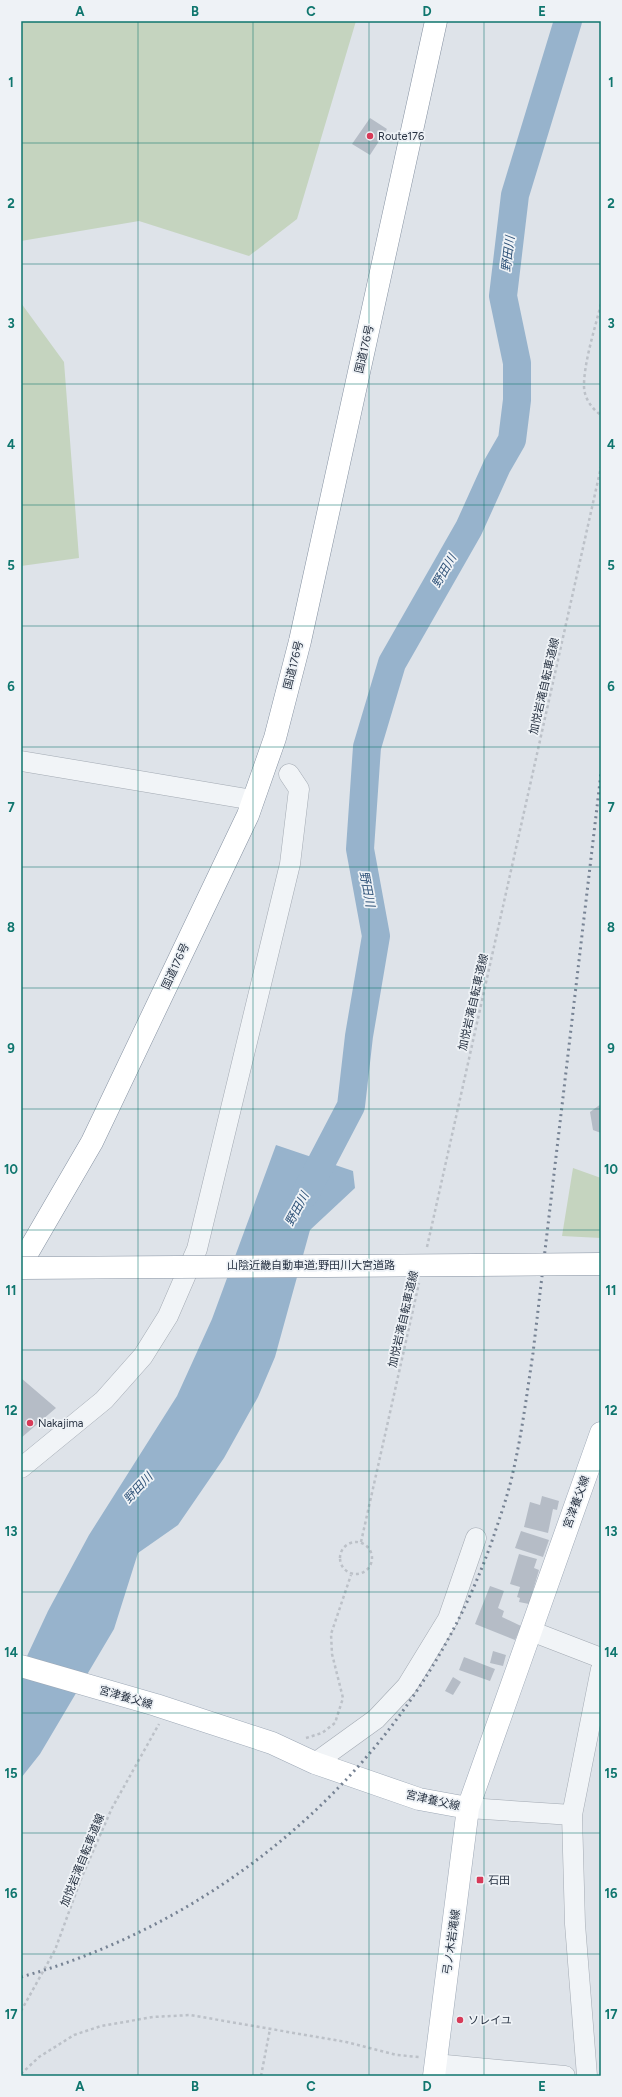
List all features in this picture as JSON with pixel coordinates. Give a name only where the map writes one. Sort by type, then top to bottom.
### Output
[{"type":"main road","name":"国道176号","points":[[21,1264],[25,1243],[92,1142],[248,815],[275,738],[300,641],[436,21]]},
{"type":"main road","name":"山陰近畿自動車道;野田川大宮道路","points":[[21,1268],[601,1264]]},
{"type":"main road","name":"宮津養父線","points":[[21,1666],[158,1714],[272,1743],[315,1763],[419,1799],[468,1808],[601,1433]]},
{"type":"main road","name":"弓ノ木岩滝線","points":[[435,2066],[468,1808]]},
{"type":"street","points":[[21,761],[253,800]]},
{"type":"street","points":[[21,1468],[104,1400],[143,1356],[168,1316],[197,1249],[247,1049],[290,864],[299,789],[289,774]]},
{"type":"street","points":[[315,1763],[376,1719],[407,1686],[448,1619],[476,1538]]},
{"type":"street","points":[[531,1631],[601,1658]]},
{"type":"street","points":[[587,2076],[575,1924],[572,1815],[601,1669]]},
{"type":"street","points":[[468,1808],[572,1815]]},
{"type":"street","points":[[582,2076],[587,2076],[601,2061]]},
{"type":"street","points":[[435,2066],[565,2076]]},
{"type":"path","points":[[601,304],[584,387],[592,409],[601,415]]},
{"type":"path","name":"加悦岩滝自転車道線","points":[[425,1255],[601,467]]},
{"type":"path","name":"加悦岩滝自転車道線","points":[[361,1542],[420,1278]]},
{"type":"path","points":[[361,1542],[370,1548],[373,1558],[370,1568],[362,1574],[351,1575],[341,1566],[340,1553],[348,1543],[361,1542]]},
{"type":"path","points":[[302,1740],[322,1733],[334,1723],[343,1698],[332,1654],[330,1634],[351,1575]]},
{"type":"path","name":"加悦岩滝自転車道線","points":[[21,2011],[55,1950],[81,1879],[112,1808],[158,1714]]},
{"type":"path","points":[[21,2074],[38,2057],[74,2035],[101,2026],[146,2018],[190,2015],[346,2042],[435,2066]]},
{"type":"path","points":[[261,2076],[270,2029]]},
{"type":"green space","points":[[21,21],[356,21],[297,219],[249,256],[139,221],[21,241]]},
{"type":"green space","points":[[21,303],[64,362],[79,558],[21,566]]},
{"type":"green space","points":[[573,1168],[601,1178],[601,1238],[562,1236]]},
{"type":"water","points":[[276,1145],[353,1171],[355,1188],[310,1230],[275,1357],[258,1397],[224,1458],[178,1525],[138,1553],[114,1629],[40,1754],[21,1778],[21,1669],[48,1611],[89,1535],[177,1396],[212,1319]]},
{"type":"building","name":"Route176","points":[[370,118],[387,129],[370,155],[352,144]]},
{"type":"building","points":[[601,1104],[601,1133],[593,1130],[590,1112]]},
{"type":"building","name":"Nakajima","points":[[21,1378],[56,1408],[21,1438]]},
{"type":"building","points":[[542,1496],[559,1501],[557,1510],[553,1509],[548,1533],[524,1527],[530,1502],[540,1505]]},
{"type":"building","points":[[521,1531],[549,1540],[543,1557],[515,1548]]},
{"type":"building","points":[[519,1554],[537,1559],[534,1568],[539,1570],[529,1604],[519,1602],[520,1598],[517,1597],[520,1587],[510,1584]]},
{"type":"building","points":[[490,1586],[504,1591],[498,1608],[504,1611],[502,1617],[521,1626],[515,1640],[475,1624]]},
{"type":"building","points":[[493,1651],[506,1655],[503,1666],[490,1663]]},
{"type":"building","points":[[464,1657],[495,1669],[490,1681],[459,1670]]},
{"type":"building","points":[[453,1677],[461,1682],[453,1695],[445,1691]]},
{"type":"waterway","name":"野田川","points":[[305,1194],[351,1106],[359,1036],[376,936],[360,849],[367,747],[392,663],[469,528],[497,466],[512,440],[517,400],[517,363],[503,296],[515,195],[568,21]]},
{"type":"railway","points":[[21,1977],[100,1950],[175,1913],[246,1868],[310,1815],[368,1755],[418,1688],[460,1616],[493,1538],[501,1514],[511,1481],[522,1428],[533,1353],[601,773]]},
{"type":"place","name":"Route176","points":[[370,136]]},
{"type":"place","name":"Nakajima","points":[[30,1423]]},
{"type":"place","name":"石田","points":[[480,1880]]},
{"type":"place","name":"ソレイユ","points":[[460,2020]]}]
